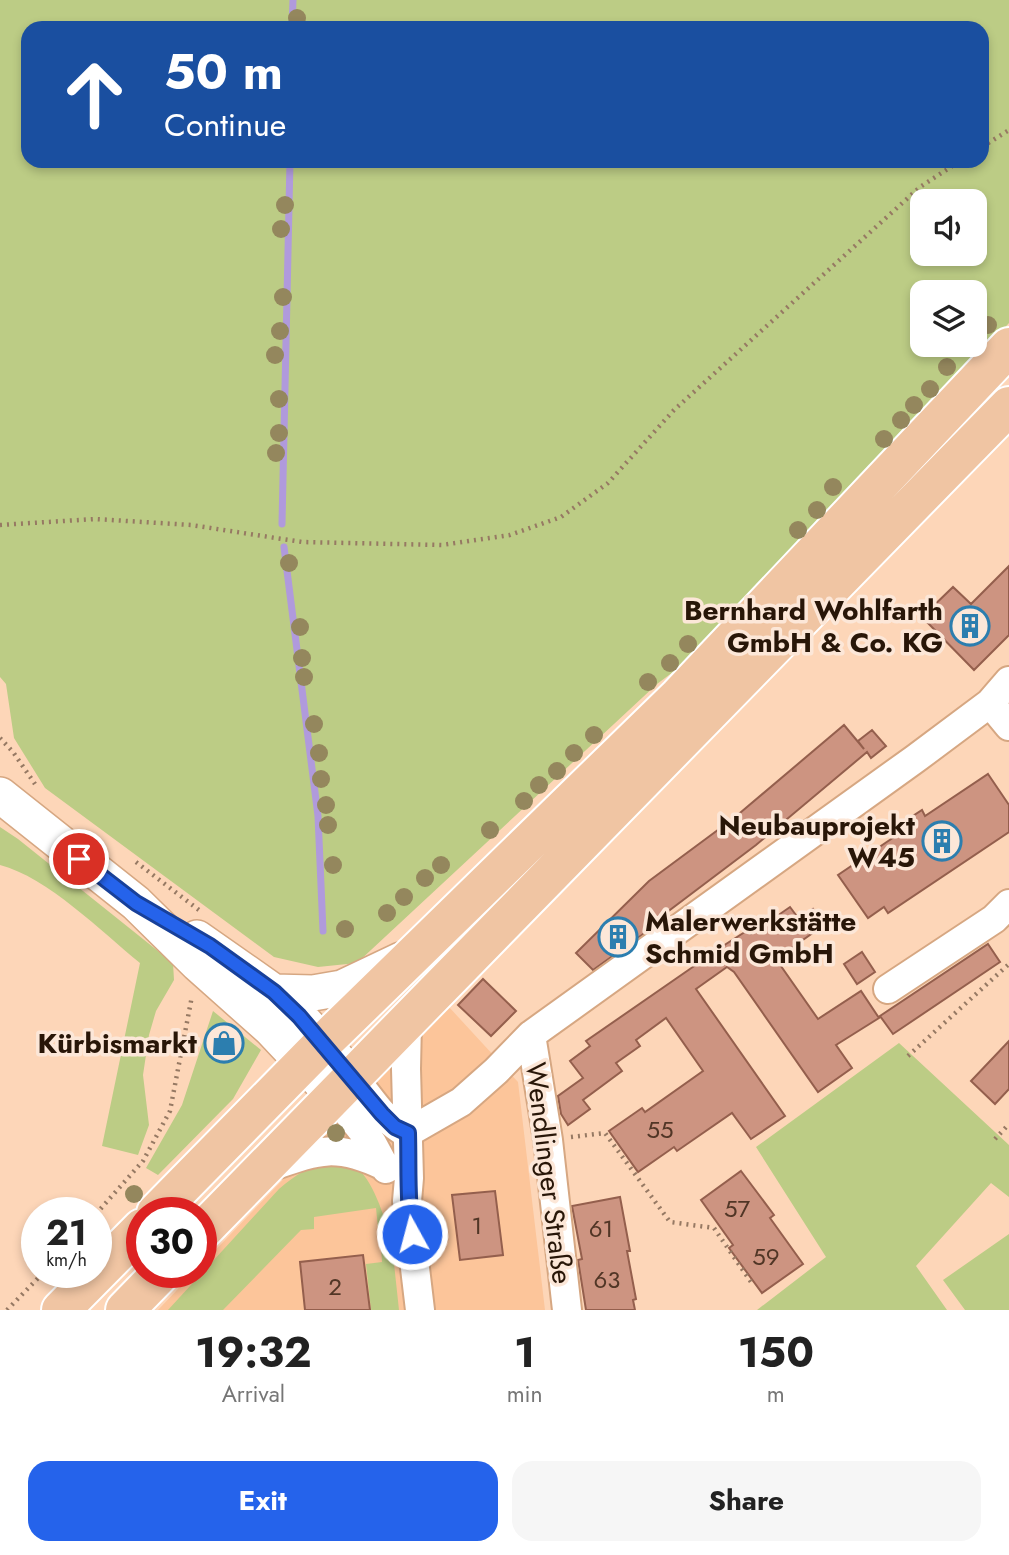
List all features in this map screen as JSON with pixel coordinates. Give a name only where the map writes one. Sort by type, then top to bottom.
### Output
[{"type":"main road","points":[[172,1197],[313,1053],[688,687],[1009,347]]},
{"type":"main road","points":[[217,1215],[1009,406]]},
{"type":"main road","points":[[61,1310],[126,1244]]},
{"type":"main road","points":[[125,1310],[146,1288]]},
{"type":"street","name":"Wendlinger Straße","points":[[408,1133],[461,1102],[531,1035],[990,703],[1009,681]]},
{"type":"street","points":[[990,703],[1009,726]]},
{"type":"street","points":[[0,795],[136,903],[198,964],[271,1029],[313,1053]]},
{"type":"street","points":[[136,903],[210,946],[274,992],[313,1053],[344,1087],[395,1127],[408,1133]]},
{"type":"street","points":[[888,989],[994,919],[1009,904]]},
{"type":"street","points":[[274,992],[313,993],[342,988],[416,952]]},
{"type":"street","points":[[407,1022],[410,1178],[407,1201],[420,1310]]},
{"type":"street","name":"Wendlinger Straße","points":[[531,1035],[548,1140],[567,1310]]},
{"type":"street","points":[[344,1087],[384,1166],[407,1201]]},
{"type":"street","points":[[261,1170],[308,1154],[335,1150],[359,1154],[384,1166]]},
{"type":"path","points":[[989,143],[1009,130]]},
{"type":"path","points":[[0,525],[95,519],[191,526],[302,542],[442,545],[510,535],[561,517],[608,483],[674,410],[911,195],[950,168]]},
{"type":"path","points":[[111,1197],[143,1161],[170,1111],[198,964]]},
{"type":"path","points":[[908,1056],[1009,964]]},
{"type":"path","points":[[995,1139],[1009,1124]]},
{"type":"path","points":[[548,1140],[605,1133],[670,1222],[715,1228],[751,1282]]},
{"type":"path","points":[[7,1310],[28,1288]]},
{"type":"shaded area","points":[[449,1007],[518,1082],[545,1310],[158,1310],[179,1288],[217,1288],[217,1248]]},
{"type":"green space","points":[[0,0],[1009,0],[1009,323],[987,347],[987,280],[910,280],[910,357],[978,357],[721,636],[657,684],[357,963],[318,967],[274,957],[45,788],[14,738],[6,684],[0,677]]},
{"type":"green space","points":[[0,827],[173,963],[174,980],[156,1011],[149,1035],[143,1075],[149,1125],[138,1155],[102,1146],[140,963],[55,893],[18,871],[0,865]]},
{"type":"green space","points":[[213,1011],[261,1050],[233,1099],[158,1175],[146,1168],[182,1105]]},
{"type":"green space","points":[[899,1043],[1009,1145],[1009,1197],[991,1183],[916,1266],[947,1310],[757,1310],[826,1257],[756,1147]]},
{"type":"green space","points":[[331,1160],[354,1166],[361,1172],[377,1199],[391,1238],[379,1238],[376,1208],[314,1217],[314,1229],[301,1230],[223,1310],[168,1310],[188,1288],[217,1288],[217,1257],[279,1189],[316,1165]]},
{"type":"green space","points":[[1009,1234],[1009,1310],[965,1310],[943,1280]]},
{"type":"green space","points":[[392,1245],[399,1310],[371,1310],[366,1264],[382,1262],[381,1247]]},
{"type":"building","name":"Bernhard Wohlfarth GmbH & Co. KG","points":[[1009,566],[1009,635],[974,670],[922,617],[953,587],[971,604]]},
{"type":"building","points":[[844,725],[864,749],[858,741],[872,730],[886,746],[871,758],[867,752],[756,845],[662,916],[664,919],[593,970],[576,953],[649,881],[734,818]]},
{"type":"building","name":"Neubauprojekt W45","points":[[988,774],[1009,805],[1009,832],[888,913],[884,907],[868,918],[838,875],[900,833],[896,827],[922,810],[925,816]]},
{"type":"building","points":[[790,907],[799,919],[813,909],[824,925],[776,959],[818,1019],[861,991],[879,1018],[836,1045],[852,1068],[818,1092],[734,972],[727,967],[696,989],[785,1116],[751,1139],[732,1113],[677,1151],[674,1147],[638,1172],[609,1131],[642,1108],[645,1112],[703,1071],[666,1018],[636,1040],[640,1046],[616,1063],[622,1071],[583,1100],[590,1109],[568,1125],[561,1114],[558,1096],[583,1078],[570,1061],[590,1046],[586,1041],[726,944],[748,930],[751,934]]},
{"type":"building","points":[[988,944],[1000,962],[893,1034],[880,1016]]},
{"type":"building","points":[[862,952],[875,972],[857,984],[844,964]]},
{"type":"building","points":[[483,979],[516,1011],[491,1036],[458,1005]]},
{"type":"building","points":[[1009,1041],[1009,1089],[995,1104],[971,1081]]},
{"type":"building","points":[[741,1171],[774,1215],[770,1218],[803,1264],[762,1293],[729,1248],[733,1245],[701,1200]]},
{"type":"building","points":[[495,1191],[503,1255],[460,1260],[452,1195]]},
{"type":"building","points":[[620,1197],[630,1251],[627,1251],[636,1299],[633,1300],[635,1310],[586,1310],[578,1260],[582,1259],[572,1206]]},
{"type":"building","points":[[363,1255],[370,1310],[305,1310],[300,1262]]},
{"type":"waterway","points":[[292,21],[293,0]]},
{"type":"waterway","points":[[282,524],[290,168]]},
{"type":"waterway","points":[[284,547],[318,816],[323,931]]},
{"type":"place","name":"Bernhard Wohlfarth GmbH & Co. KG","points":[[970,626]]},
{"type":"place","name":"Neubauprojekt W45","points":[[942,841]]},
{"type":"place","name":"Malerwerkstätte Schmid GmbH","points":[[618,937]]},
{"type":"place","name":"Kürbismarkt","points":[[224,1043]]},
{"type":"route","points":[[79,859],[136,903],[210,946],[274,992],[354,1078],[382,1114],[395,1127],[408,1133],[410,1178],[407,1201],[412,1234]]}]
